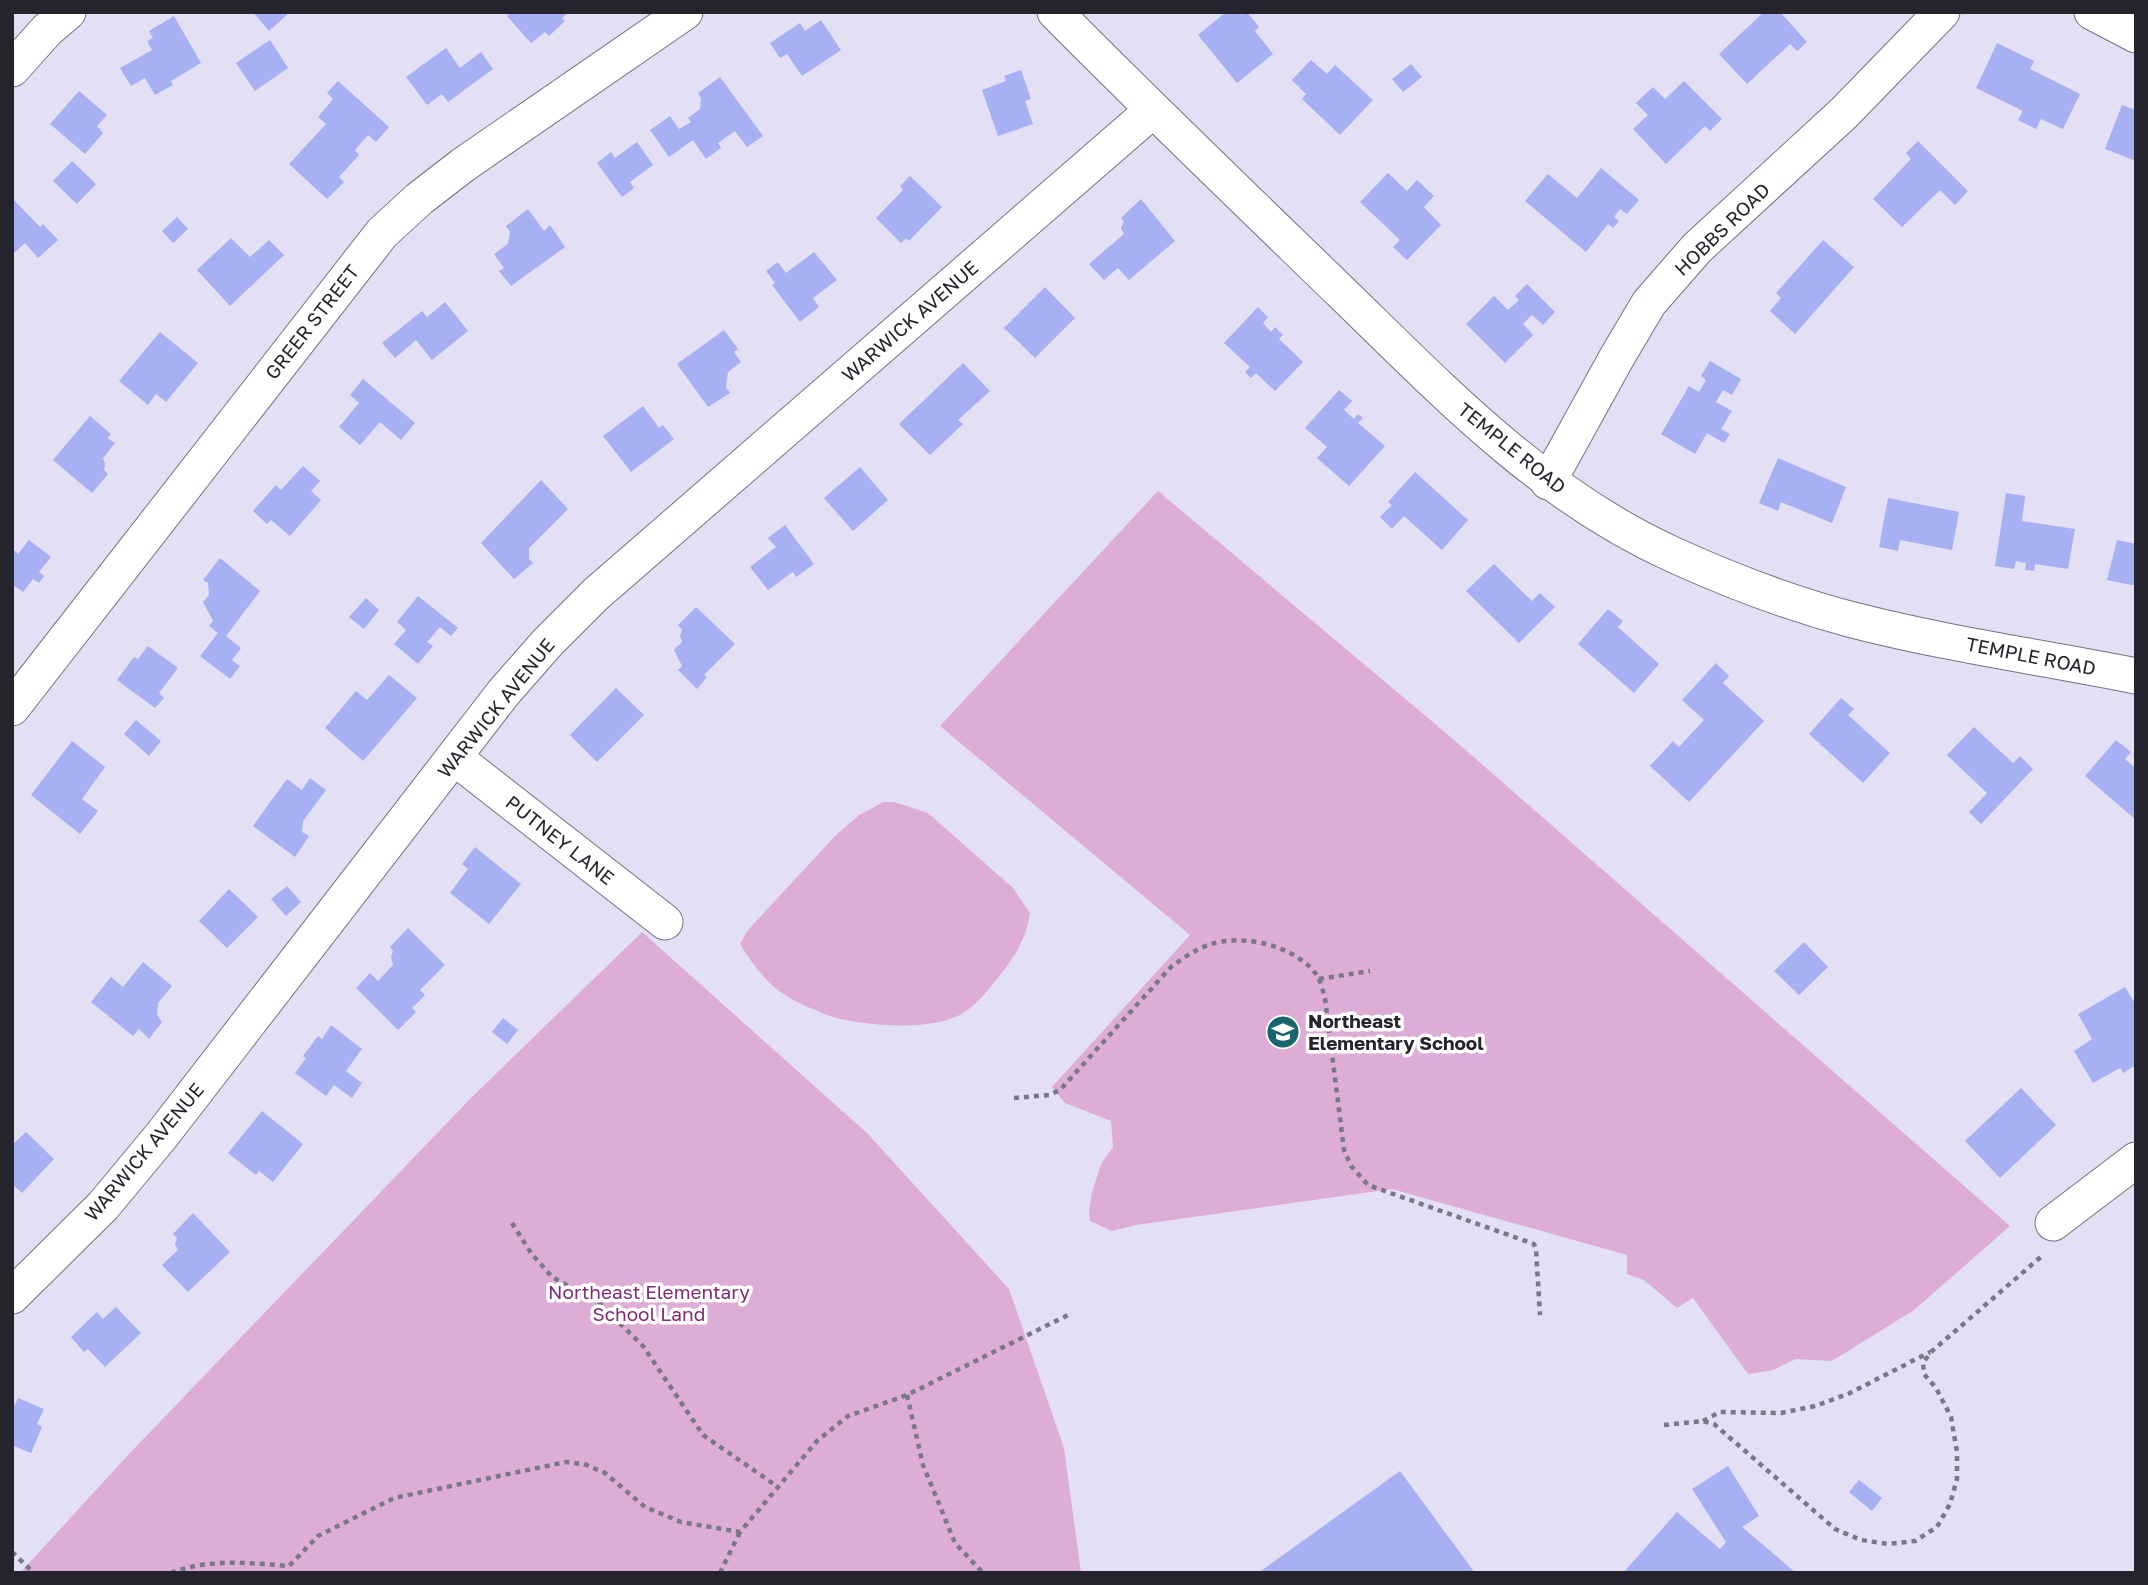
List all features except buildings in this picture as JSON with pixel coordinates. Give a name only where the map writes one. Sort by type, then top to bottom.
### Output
[{"type":"street","points":[[12,69],[47,30],[68,12]]},
{"type":"street","name":"GREER STREET","points":[[12,708],[382,233],[419,199],[463,165],[684,12]]},
{"type":"street","name":"TEMPLE ROAD","points":[[1055,12],[1483,429],[1548,482],[1609,520],[1672,554],[1763,592],[1852,620],[1997,651],[2136,676]]},
{"type":"street","name":"HOBBS ROAD","points":[[1548,482],[1649,303],[1696,248],[1844,113],[1942,12]]},
{"type":"street","points":[[2092,12],[2136,35]]},
{"type":"street","name":"WARWICK AVENUE","points":[[12,1296],[103,1206],[162,1135],[504,692],[548,642],[596,594],[1153,110]]},
{"type":"street","name":"PUTNEY LANE","points":[[455,758],[665,922]]},
{"type":"street","points":[[2053,1223],[2136,1160]]},
{"type":"path","points":[[1014,1098],[1049,1095],[1060,1090],[1171,967],[1191,953],[1230,939],[1251,939],[1272,946],[1310,968],[1319,979],[1325,998],[1344,1150],[1351,1166],[1368,1185],[1534,1244],[1540,1315]]},
{"type":"path","points":[[1319,979],[1370,971]]},
{"type":"path","points":[[512,1223],[531,1253],[552,1277],[598,1302],[643,1346],[704,1435],[778,1487]]},
{"type":"path","points":[[1664,1425],[1703,1421],[1714,1424],[1835,1529],[1861,1540],[1888,1544],[1915,1541],[1937,1527],[1950,1504],[1957,1479],[1957,1452],[1951,1417],[1936,1388],[1924,1374],[1923,1363],[1931,1352],[2050,1249],[2053,1223]]},
{"type":"path","points":[[720,1573],[740,1532],[817,1441],[848,1416],[907,1395],[1072,1313]]},
{"type":"path","points":[[1703,1421],[1720,1412],[1781,1413],[1815,1406],[1848,1394],[1931,1352]]},
{"type":"path","points":[[907,1395],[923,1465],[955,1543],[983,1573]]},
{"type":"path","points":[[171,1573],[185,1567],[234,1562],[289,1566],[318,1536],[394,1498],[566,1462],[584,1464],[605,1473],[645,1507],[681,1522],[740,1532]]},
{"type":"path","points":[[12,1552],[34,1573]]},
{"type":"green space","points":[[1158,491],[1453,739],[2010,1226],[1914,1310],[1832,1361],[1796,1359],[1773,1370],[1748,1374],[1693,1298],[1677,1308],[1644,1280],[1627,1274],[1627,1255],[1392,1189],[1136,1225],[1112,1231],[1090,1221],[1092,1192],[1101,1164],[1113,1147],[1111,1121],[1065,1103],[1052,1087],[1190,935],[940,726]]},
{"type":"green space","points":[[883,802],[894,802],[928,813],[1013,888],[1030,913],[1023,938],[1005,968],[974,1005],[950,1019],[917,1025],[898,1025],[844,1020],[830,1016],[775,988],[740,944],[748,930],[836,835],[858,816]]},
{"type":"green space","name":"Northeast Elementary School Land","points":[[642,932],[867,1133],[1009,1289],[1064,1448],[1081,1573],[20,1573],[128,1455],[471,1098]]},
{"type":"place","name":"Northeast Elementary School","points":[[1283,1032]]}]
